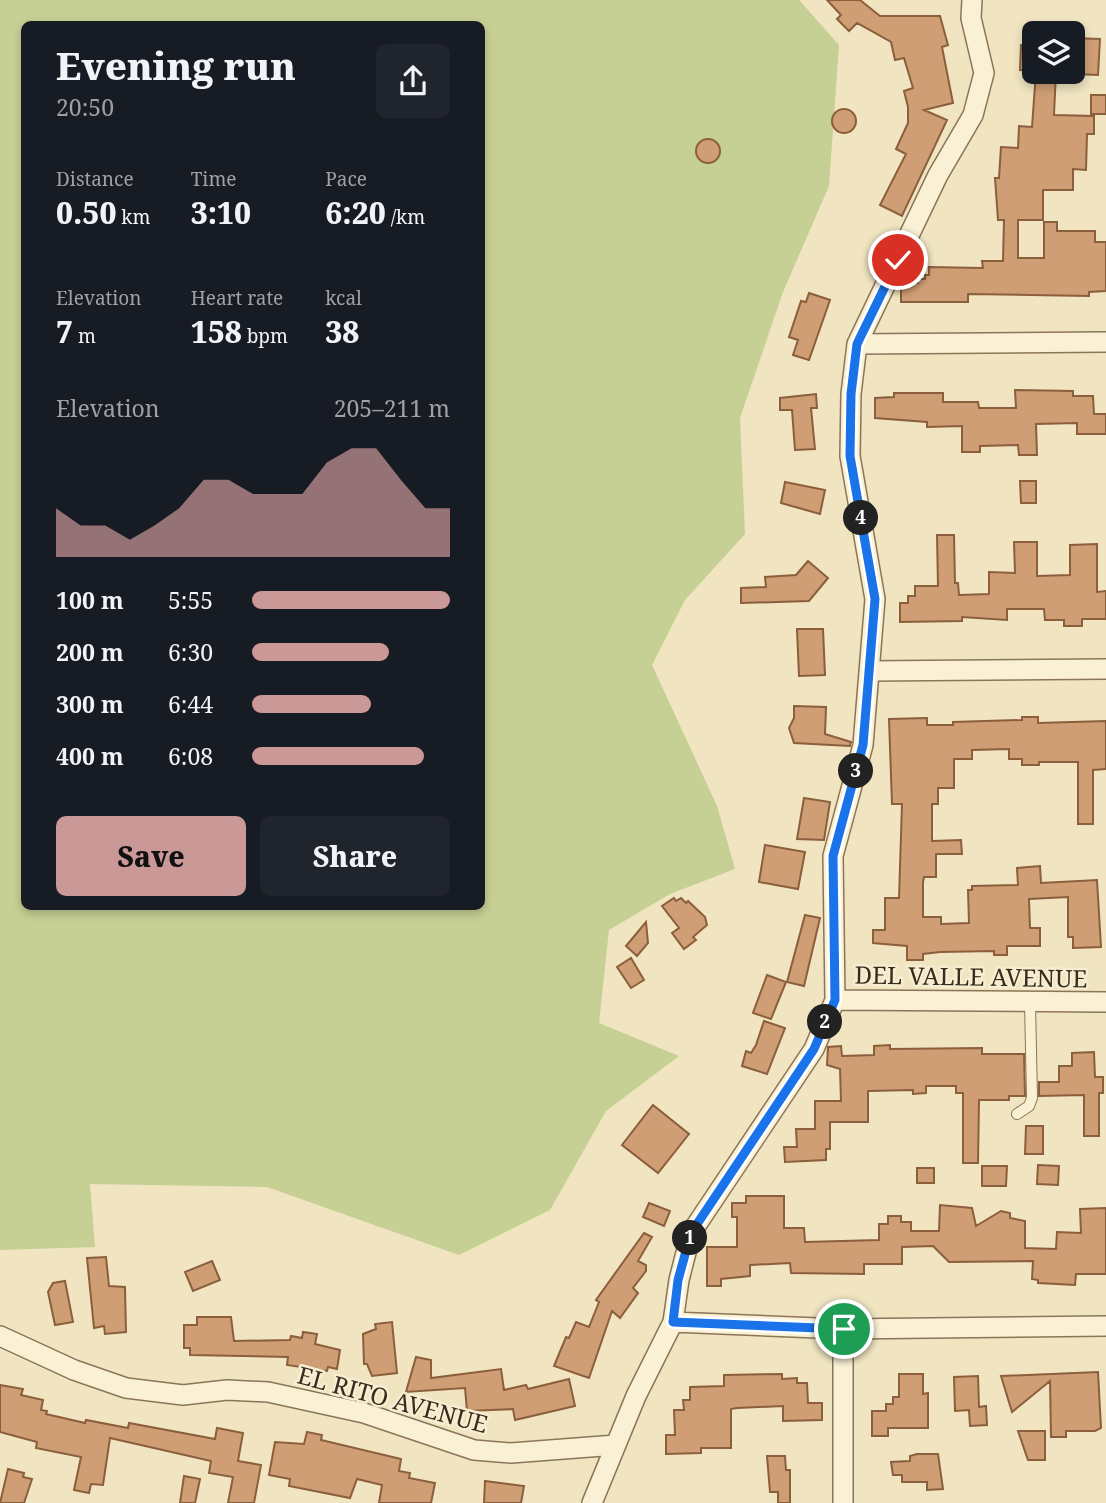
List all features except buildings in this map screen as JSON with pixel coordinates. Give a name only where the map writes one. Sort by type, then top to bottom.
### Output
[{"type":"street","points":[[592,1503],[636,1396],[673,1322],[678,1280],[691,1233],[814,1049],[835,1000],[833,856],[863,745],[875,599],[850,456],[851,394],[857,344],[938,175],[972,115],[984,73],[971,18],[972,0]]},
{"type":"street","points":[[857,344],[1106,342]]},
{"type":"street","points":[[869,671],[1106,669]]},
{"type":"street","name":"DEL VALLE AVENUE","points":[[835,1000],[1106,1002]]},
{"type":"street","points":[[673,1322],[844,1329],[1106,1326]]},
{"type":"street","points":[[843,1503],[844,1329]]},
{"type":"street","name":"EL RITO AVENUE","points":[[0,1336],[74,1370],[126,1388],[183,1395],[227,1390],[268,1392],[364,1413],[474,1450],[511,1453],[616,1445]]},
{"type":"lane","points":[[1017,1114],[1029,1106],[1032,1098],[1030,1002]]},
{"type":"green space","points":[[0,0],[799,0],[839,45],[829,186],[783,292],[740,418],[745,534],[685,600],[652,665],[717,806],[735,869],[670,894],[609,930],[599,1023],[679,1056],[606,1111],[550,1210],[459,1255],[267,1187],[90,1184],[95,1247],[0,1250]]},
{"type":"route","points":[[844,1329],[673,1322],[678,1280],[691,1233],[814,1049],[835,1000],[833,856],[863,745],[875,599],[850,456],[851,394],[857,344],[898,260]]}]
